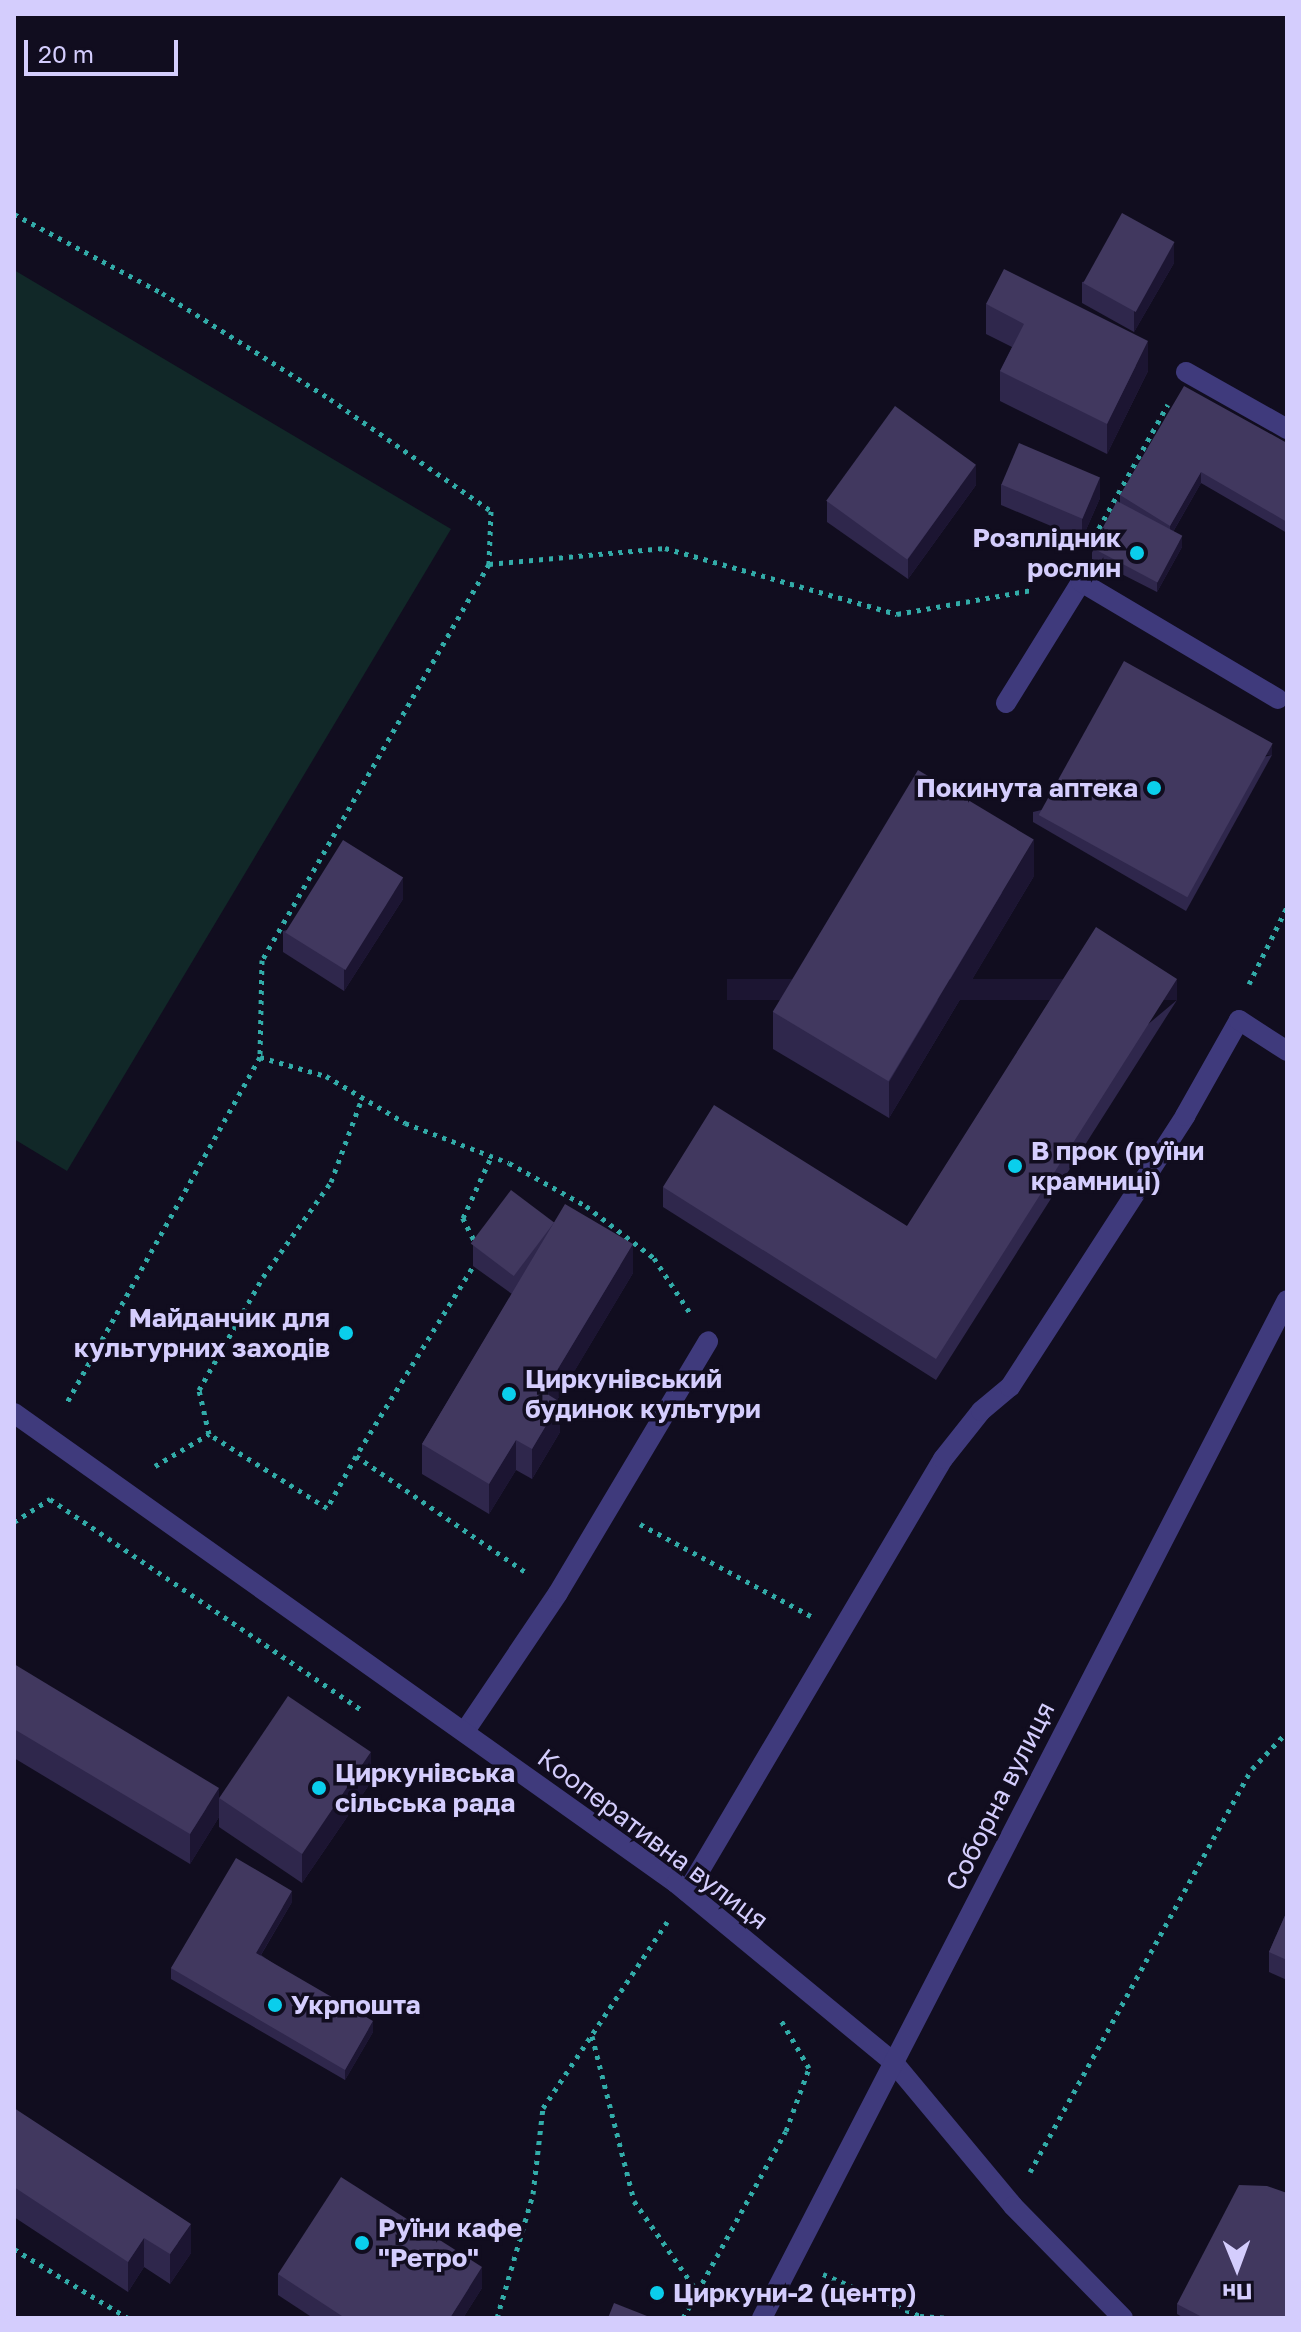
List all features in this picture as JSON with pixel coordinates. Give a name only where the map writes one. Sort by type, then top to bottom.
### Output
[{"type":"street","points":[[1186,372],[1287,429]]},
{"type":"street","points":[[1006,703],[1081,582],[1284,696]]},
{"type":"street","points":[[687,1892],[837,1630],[943,1459],[981,1411],[1010,1387],[1185,1116],[1239,1020],[1287,1051]]},
{"type":"street","name":"Соборна вулиця","points":[[762,2318],[1287,1300]]},
{"type":"street","points":[[465,1731],[558,1593],[708,1341]]},
{"type":"street","name":"Кооперативна вулиця","points":[[14,1413],[465,1731],[687,1892],[894,2063],[1013,2206],[1123,2318]]},
{"type":"path","points":[[14,214],[162,293],[330,399],[491,511],[489,564],[262,960],[260,1057],[48,1436]]},
{"type":"path","points":[[489,564],[665,548],[897,614],[1081,582],[1086,551],[1186,372]]},
{"type":"path","points":[[1239,1020],[1255,966],[1287,907]]},
{"type":"path","points":[[260,1057],[326,1076],[405,1123],[491,1157],[586,1206],[654,1258],[708,1341]]},
{"type":"path","points":[[362,1098],[331,1182],[263,1277],[199,1390],[209,1434],[327,1508],[480,1253],[463,1218],[491,1157]]},
{"type":"path","points":[[120,1487],[209,1434]]},
{"type":"path","points":[[356,1456],[558,1593]]},
{"type":"path","points":[[14,1522],[50,1499],[367,1714]]},
{"type":"path","points":[[610,1508],[837,1630]]},
{"type":"path","points":[[1013,2206],[1252,1769],[1287,1732]]},
{"type":"path","points":[[497,2318],[533,2194],[543,2108],[687,1892]]},
{"type":"path","points":[[655,1915],[678,1932]]},
{"type":"path","points":[[683,2318],[786,2131],[809,2068],[769,2009]]},
{"type":"path","points":[[592,2035],[634,2201],[697,2291]]},
{"type":"path","points":[[14,2249],[128,2318]]},
{"type":"path","points":[[789,2265],[827,2275],[920,2316],[949,2318]]},
{"type":"green space","points":[[14,270],[451,529],[67,1171],[14,1139]]},
{"type":"building","points":[[1122,213],[1174,242],[1136,312],[1083,283]]},
{"type":"building","points":[[1004,269],[1148,341],[1107,424],[1000,371],[1024,324],[986,304]]},
{"type":"building","points":[[1184,386],[1287,443],[1287,522],[1201,472],[1170,526],[1120,495]]},
{"type":"building","points":[[895,406],[976,465],[907,559],[826,501]]},
{"type":"building","points":[[1019,443],[1100,477],[1082,519],[1001,484]]},
{"type":"building","name":"Розплідник рослин","points":[[1117,501],[1182,536],[1157,583],[1092,548]]},
{"type":"building","name":"Покинута аптека","points":[[1124,661],[1273,743],[1187,897],[1039,815]]},
{"type":"building","points":[[918,770],[1034,840],[888,1081],[773,1012]]},
{"type":"building","points":[[343,840],[403,878],[345,970],[285,932]]},
{"type":"building","name":"В прок (руїни крамниці)","points":[[1096,927],[1177,979],[936,1359],[663,1187],[714,1105],[907,1226]]},
{"type":"building","points":[[511,1190],[554,1222],[514,1276],[471,1244]]},
{"type":"building","points":[[565,1204],[633,1244],[544,1392],[560,1402],[532,1449],[516,1440],[489,1484],[422,1444]]},
{"type":"building","points":[[14,1664],[219,1788],[190,1834],[14,1729]]},
{"type":"building","points":[[288,1696],[371,1752],[302,1854],[219,1798]]},
{"type":"building","points":[[236,1858],[292,1891],[256,1953],[373,2021],[345,2070],[171,1968]]},
{"type":"building","points":[[1287,1911],[1287,1960],[1269,1952]]},
{"type":"building","points":[[14,2108],[191,2224],[170,2254],[144,2238],[128,2262],[14,2187]]},
{"type":"building","name":"Руїни кафе \"Ретро\"","points":[[341,2177],[482,2267],[450,2318],[345,2318],[278,2274]]},
{"type":"building","points":[[1239,2185],[1267,2186],[1287,2193],[1287,2318],[1204,2318],[1177,2304]]},
{"type":"building","points":[[614,2303],[647,2316],[647,2318],[608,2318]]},
{"type":"place","name":"Розплідник рослин","points":[[1137,553]]},
{"type":"place","name":"Покинута аптека","points":[[1154,788]]},
{"type":"place","name":"В прок (руїни крамниці)","points":[[1015,1166]]},
{"type":"place","name":"Майданчик для культурних заходів","points":[[346,1333]]},
{"type":"place","name":"Циркунівський будинок культури","points":[[509,1394]]},
{"type":"place","name":"Циркунівська сільська рада","points":[[319,1788]]},
{"type":"place","name":"Укрпошта","points":[[275,2005]]},
{"type":"place","name":"Руїни кафе \"Ретро\"","points":[[362,2243]]},
{"type":"place","name":"Циркуни-2 (центр)","points":[[657,2293]]}]
